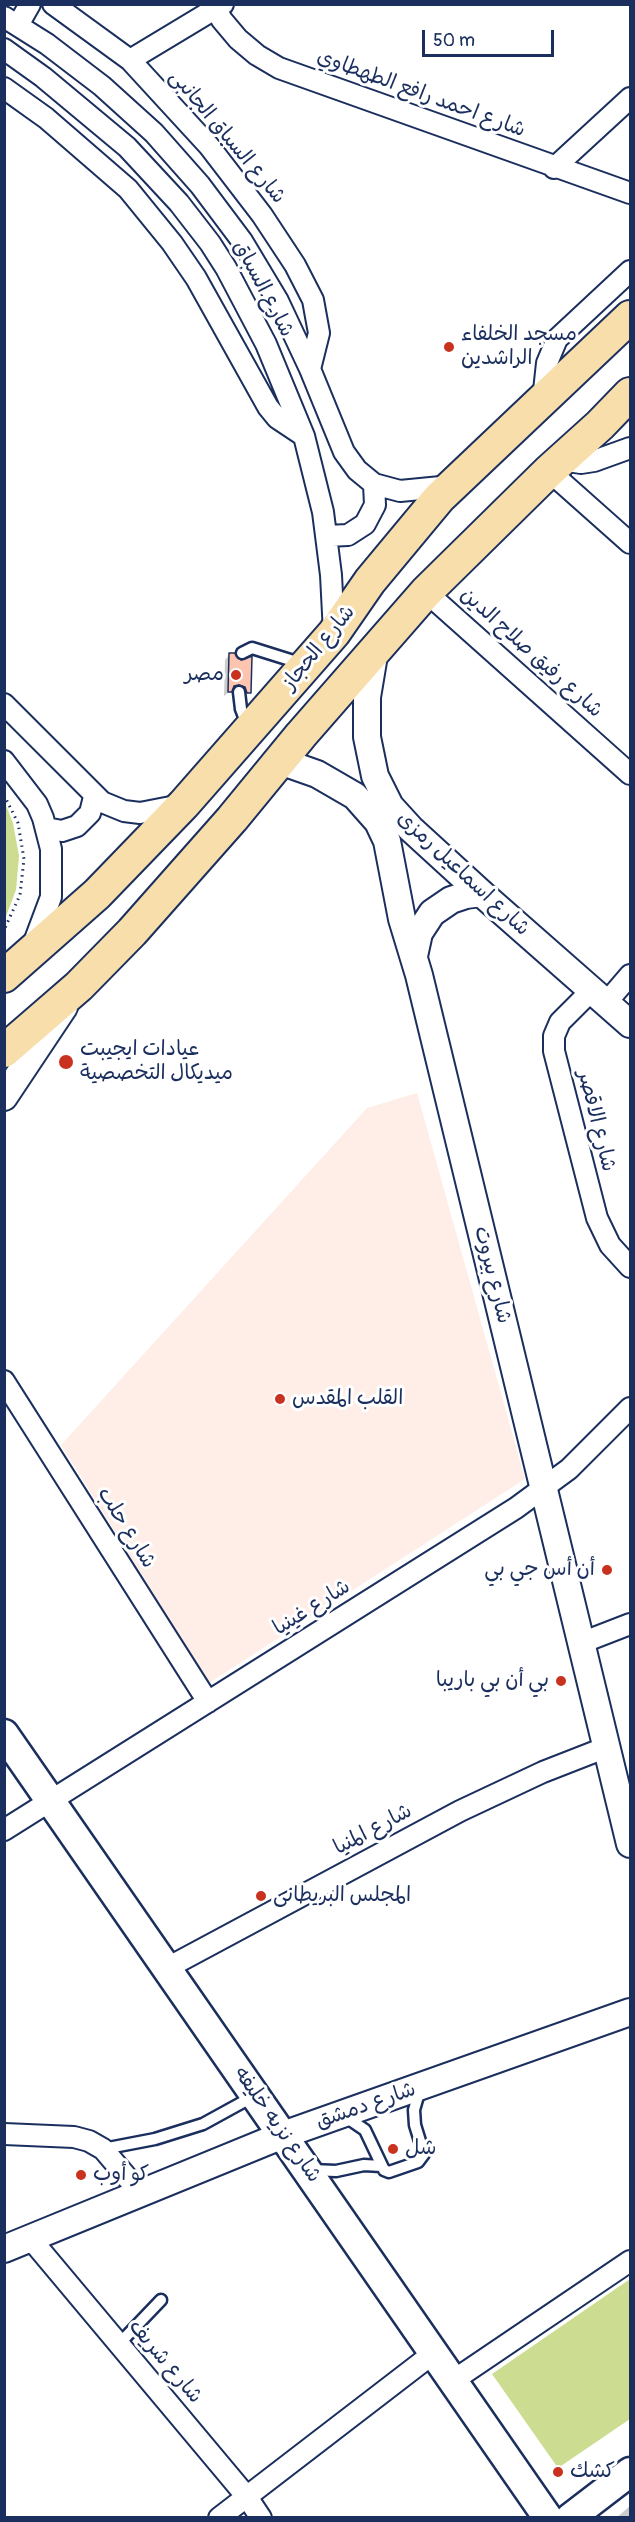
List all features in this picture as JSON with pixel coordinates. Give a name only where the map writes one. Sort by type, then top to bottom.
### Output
[{"type":"main road","name":"شارع الحجاز","points":[[4,976],[97,894],[184,804],[334,633],[370,581],[439,498],[630,317]]},
{"type":"main road","name":"شارع الحجاز","points":[[4,1051],[79,986],[132,932],[426,592],[630,394]]},
{"type":"main road","name":"شارع نزيه خليفه","points":[[4,1734],[548,2517]]},
{"type":"main road","points":[[570,2517],[630,2472]]},
{"type":"street","points":[[11,21],[30,4]]},
{"type":"street","name":"شارع السباق الجانبى","points":[[53,4],[130,60],[232,174],[262,215],[313,300],[319,333],[310,369]]},
{"type":"street","points":[[130,60],[217,6]]},
{"type":"street","name":"شارع احمد رافع الطهطاوي","points":[[217,6],[238,39],[257,55],[279,68],[554,168],[630,193]]},
{"type":"street","name":"شارع السباق","points":[[11,21],[84,71],[137,117],[193,176],[242,241],[278,301],[310,369],[344,452],[357,470],[374,484]]},
{"type":"street","name":"شارع السباق","points":[[4,49],[43,77],[121,141],[163,183],[195,222],[226,267],[266,344],[304,436],[327,536],[334,633]]},
{"type":"street","points":[[4,88],[46,118],[128,189],[158,225],[190,270],[268,407],[277,418],[304,436]]},
{"type":"street","points":[[137,117],[161,93]]},
{"type":"street","points":[[554,168],[630,98]]},
{"type":"street","points":[[543,400],[546,363],[557,339],[630,271]]},
{"type":"street","points":[[555,465],[594,461],[630,448]]},
{"type":"street","points":[[555,465],[630,543]]},
{"type":"street","points":[[327,536],[348,535],[365,524],[375,505],[374,484],[400,491],[451,486]]},
{"type":"street","name":"شارع رفيق صلاح الدين","points":[[426,592],[630,774]]},
{"type":"street","name":"شارع اسماعيل رمزى","points":[[375,649],[367,697],[367,737],[372,764],[380,788],[390,806],[411,829],[481,893],[630,1024]]},
{"type":"street","points":[[4,704],[94,797],[112,808],[140,813],[184,804]]},
{"type":"street","points":[[4,760],[28,790],[46,828],[52,865],[51,897],[28,956]]},
{"type":"street","name":"شارع بيروت","points":[[280,760],[338,784],[360,801],[378,822],[389,850],[402,919],[414,956],[581,1642],[629,1829]]},
{"type":"street","points":[[46,828],[62,831],[77,826],[90,813],[94,797]]},
{"type":"street","points":[[414,956],[419,933],[432,913],[451,900],[481,893]]},
{"type":"street","name":"شارع الاقصر","points":[[630,975],[560,1022],[554,1036],[554,1051],[597,1218],[610,1245],[630,1267]]},
{"type":"street","points":[[4,1097],[79,986]]},
{"type":"street","name":"شارع حلب","points":[[4,1381],[208,1702]]},
{"type":"street","name":"شارع غينيا","points":[[4,1830],[544,1489],[581,1458],[630,1408]]},
{"type":"street","points":[[581,1642],[630,1624]]},
{"type":"street","name":"شارع المنيا","points":[[167,1968],[450,1816],[522,1781],[607,1747]]},
{"type":"street","name":"شارع دمشق","points":[[4,2248],[283,2135],[630,2012]]},
{"type":"street","points":[[4,2134],[74,2137],[89,2141],[103,2149],[131,2182],[150,2189]]},
{"type":"street","name":"شارع شريف","points":[[30,2238],[247,2497],[261,2517]]},
{"type":"street","points":[[454,2380],[630,2260]]},
{"type":"street","points":[[219,2517],[435,2352]]},
{"type":"lane","points":[[242,653],[252,648],[307,665]]},
{"type":"lane","points":[[238,692],[249,731]]},
{"type":"lane","points":[[338,2115],[353,2120],[365,2130],[381,2166],[389,2172],[418,2162],[424,2156],[414,2115],[415,2100],[421,2086]]},
{"type":"lane","points":[[103,2149],[155,2139],[203,2124],[255,2095]]},
{"type":"lane","points":[[308,2170],[336,2171],[364,2165],[381,2166]]},
{"type":"lane","points":[[118,2344],[161,2300]]},
{"type":"path","points":[[4,795],[18,823],[24,859],[20,895],[4,930]]},
{"type":"shaded area","points":[[417,1093],[525,1479],[209,1683],[61,1445],[367,1108]]},
{"type":"green space","points":[[5,803],[13,823],[19,856],[16,890],[5,919]]},
{"type":"green space","points":[[630,2279],[630,2419],[558,2468],[492,2374]]},
{"type":"building","points":[[229,653],[235,653],[241,660],[252,656],[251,693],[247,693],[245,687],[239,685],[234,686],[232,692],[228,692]]},
{"type":"place","name":"مسجد الخلفاء الراشدين","points":[[449,347]]},
{"type":"place","name":"مصر","points":[[236,675]]},
{"type":"place","name":"عيادات ايجيبت ميديكال التخصصية","points":[[66,1062]]},
{"type":"place","name":"القلب المقدس","points":[[280,1399]]},
{"type":"place","name":"أن أس جي بي","points":[[607,1570]]},
{"type":"place","name":"بي أن بي باريبا","points":[[561,1681]]},
{"type":"place","name":"المجلس البريطانى","points":[[261,1896]]},
{"type":"place","name":"شل","points":[[393,2149]]},
{"type":"place","name":"كو أوب","points":[[81,2175]]},
{"type":"place","name":"كشك","points":[[558,2472]]}]
